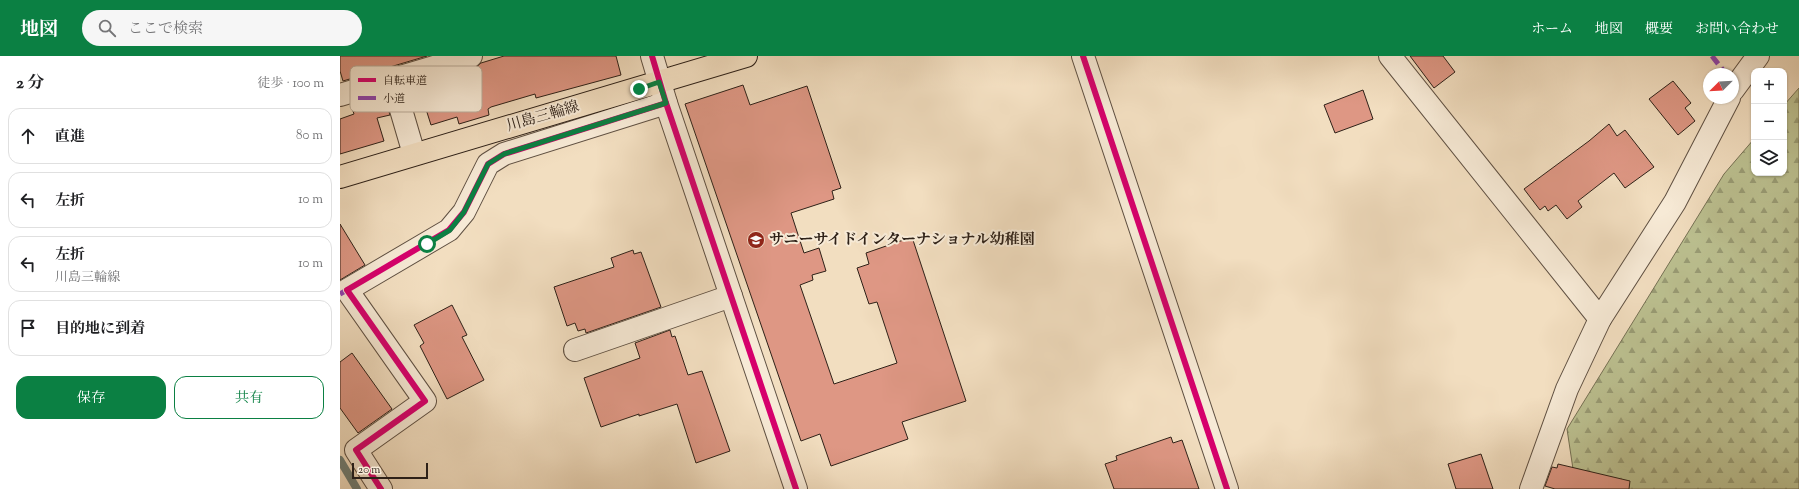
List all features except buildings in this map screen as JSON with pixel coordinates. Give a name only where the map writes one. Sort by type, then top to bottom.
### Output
[{"type":"main road","name":"川島三輪線","points":[[340,177],[746,56]]},
{"type":"street","points":[[423,66],[435,61],[471,56]]},
{"type":"street","points":[[652,56],[659,82],[796,489]]},
{"type":"street","points":[[1083,56],[1227,489]]},
{"type":"street","points":[[1390,56],[1600,319]]},
{"type":"street","points":[[1739,82],[1758,56]]},
{"type":"street","points":[[340,95],[350,92]]},
{"type":"street","points":[[381,489],[356,450],[425,401],[347,290],[450,230],[464,212],[488,164],[504,154],[666,103]]},
{"type":"street","points":[[1531,489],[1567,389],[1600,319],[1675,202],[1726,104]]},
{"type":"street","points":[[402,112],[414,154]]},
{"type":"street","points":[[575,350],[731,296]]},
{"type":"green space","points":[[1799,88],[1799,489],[1576,489],[1567,429],[1724,174],[1751,142],[1751,176],[1787,176],[1787,102]]},
{"type":"waterway","points":[[340,460],[357,489]]},
{"type":"marked path","points":[[1712,56],[1721,68]]},
{"type":"marked path","points":[[340,294],[347,290]]},
{"type":"cycle path","points":[[652,56],[666,103],[796,489]]},
{"type":"cycle path","points":[[1083,56],[1227,489]]},
{"type":"cycle path","points":[[381,489],[356,450],[425,401],[347,290],[449,230],[464,212],[488,164],[504,154],[666,103]]},
{"type":"place","name":"サニーサイドインターナショナル幼稚園","points":[[756,240]]},
{"type":"route","points":[[427,244],[450,230],[464,212],[488,164],[504,154],[666,103],[659,82],[639,89]]}]
